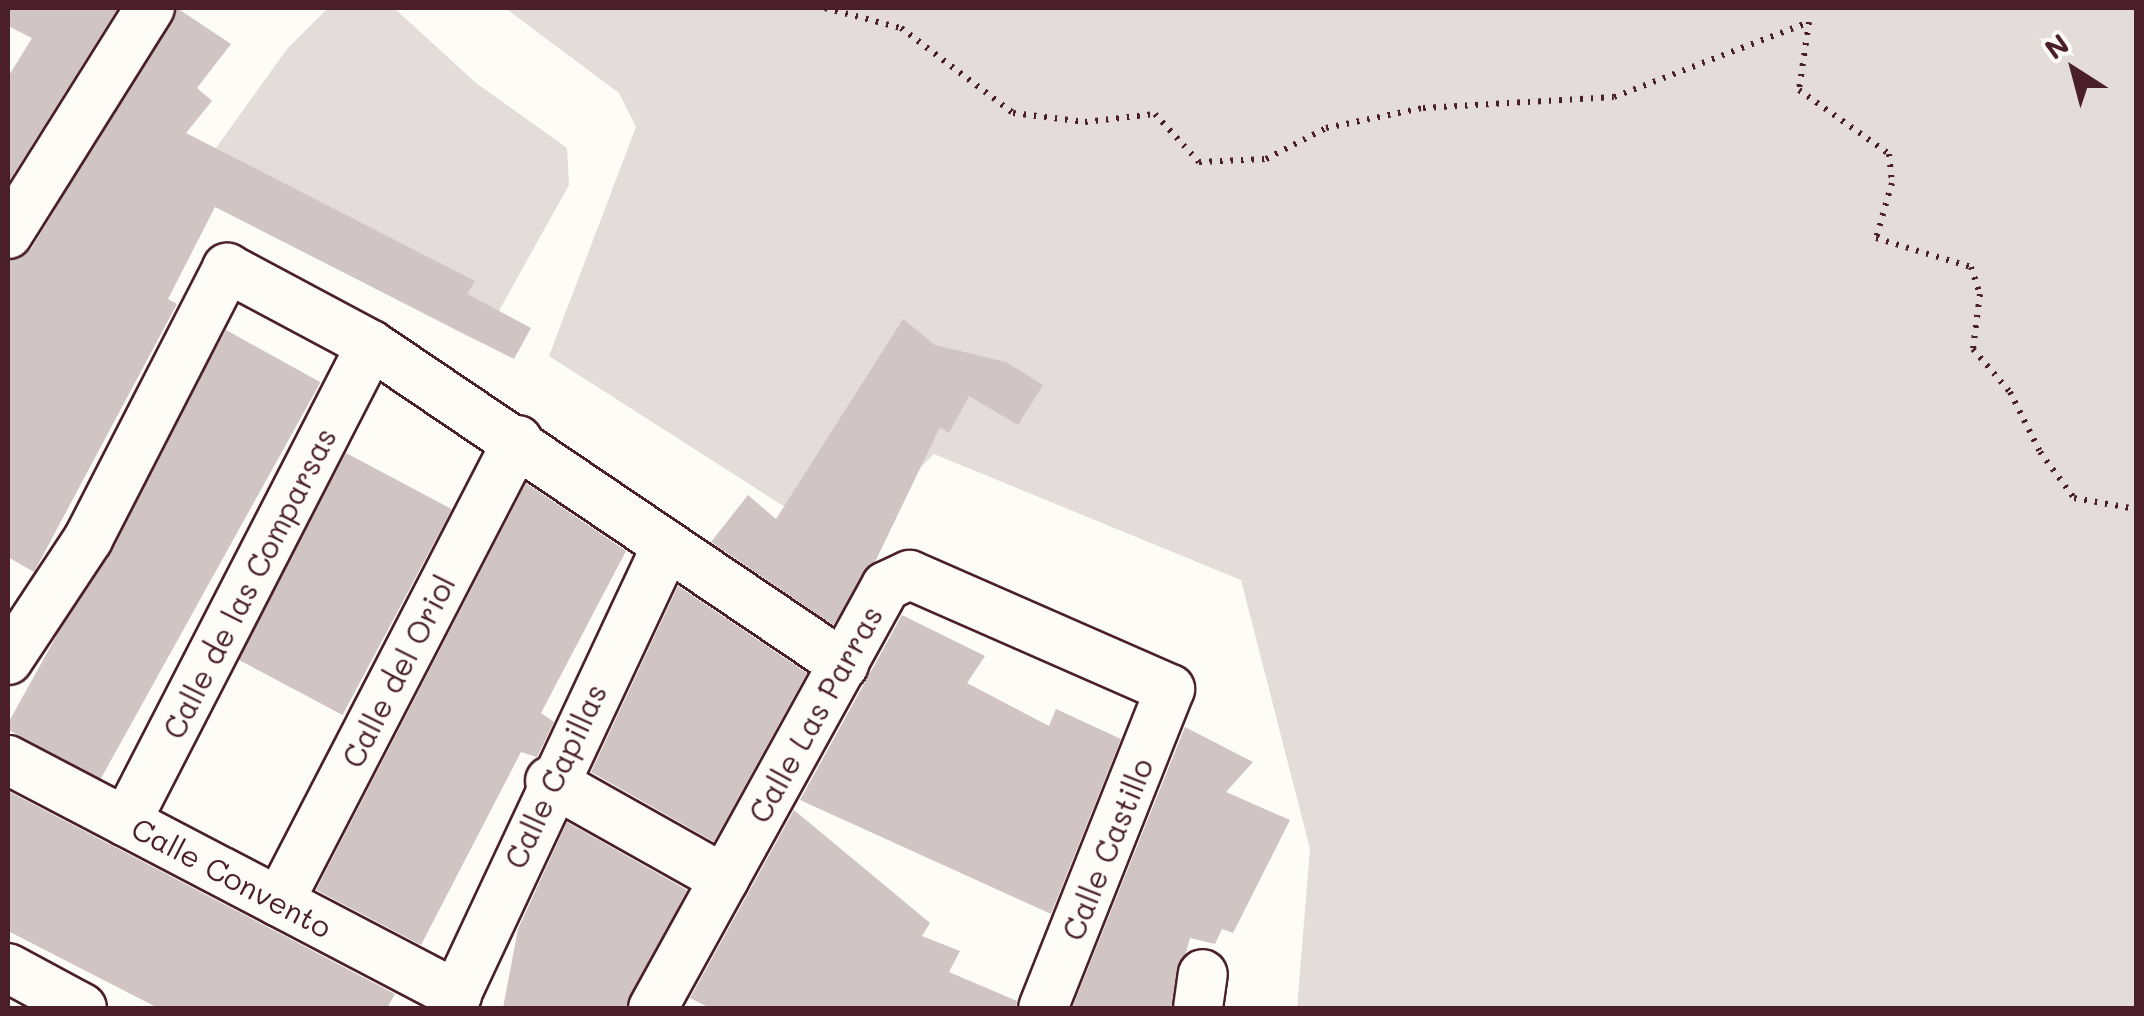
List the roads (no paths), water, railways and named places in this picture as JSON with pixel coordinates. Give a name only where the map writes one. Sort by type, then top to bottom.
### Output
[{"type":"street","points":[[8,234],[150,8]]},
{"type":"street","points":[[8,660],[88,539],[228,268],[371,346],[518,440],[666,547],[844,664]]},
{"type":"street","name":"Calle de las Comparsas","points":[[126,822],[371,346]]},
{"type":"street","name":"Calle del Oriol","points":[[279,902],[518,440]]},
{"type":"street","name":"Calle Capillas","points":[[454,1002],[550,781],[666,547]]},
{"type":"street","name":"Calle Las Parras","points":[[662,1005],[724,878],[886,586],[910,576],[1170,689]]},
{"type":"street","name":"Calle Castillo","points":[[1043,1008],[1170,689]]},
{"type":"street","name":"Calle Convento","points":[[8,760],[279,902],[454,1002]]},
{"type":"street","points":[[550,781],[724,878]]},
{"type":"street","points":[[8,968],[82,1008]]}]
